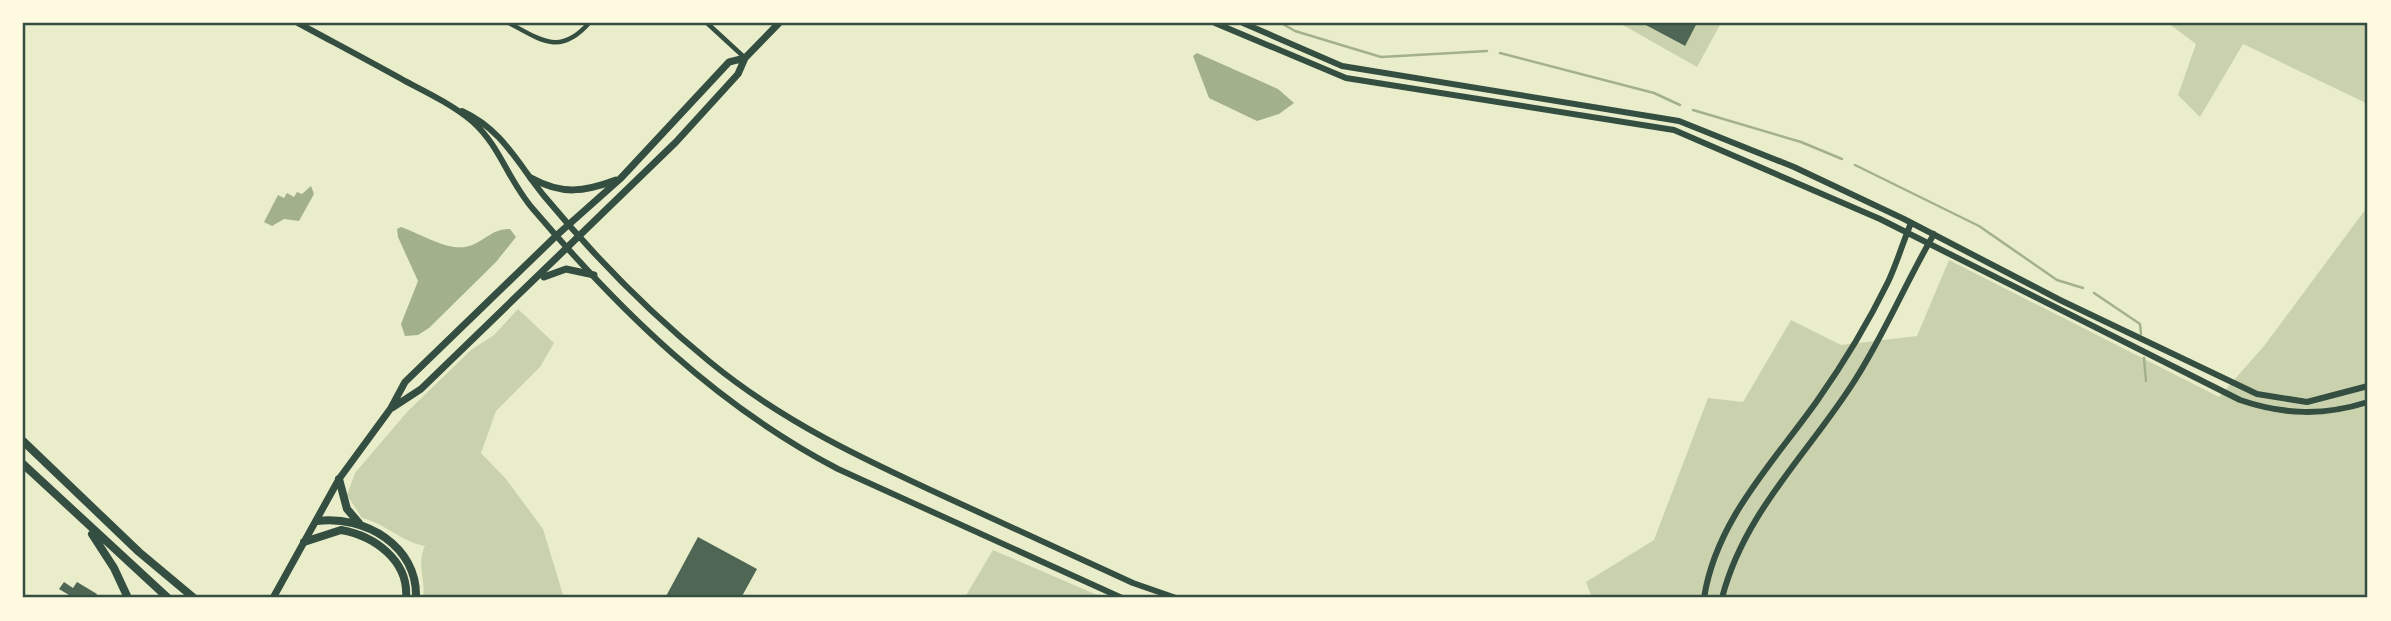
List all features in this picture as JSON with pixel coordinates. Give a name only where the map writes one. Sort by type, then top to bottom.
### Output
[{"type":"highway","points":[[23,441],[130,544],[194,598]]},
{"type":"highway","points":[[23,464],[89,528],[168,598]]},
{"type":"highway","points":[[339,479],[347,509],[361,525]]},
{"type":"highway","points":[[317,521],[338,520],[361,525],[388,540],[403,553],[414,575],[416,598]]},
{"type":"highway","points":[[89,528],[128,598]]},
{"type":"highway","points":[[304,542],[341,530],[380,547],[401,567],[406,582],[406,598]]},
{"type":"main road","points":[[391,408],[421,389],[581,237],[676,142],[738,74],[745,58],[779,23]]},
{"type":"main road","points":[[273,598],[339,479],[391,408],[405,382],[556,235],[620,179],[729,62],[745,58]]},
{"type":"main road","points":[[531,178],[553,190],[573,192],[591,190],[620,179]]},
{"type":"main road","points":[[531,285],[553,271],[566,269],[594,275]]},
{"type":"street","points":[[298,23],[495,131],[569,224],[624,282],[708,361],[787,418],[866,461],[1133,583],[1176,598]]},
{"type":"street","points":[[509,23],[547,42],[558,43],[579,33],[589,23]]},
{"type":"street","points":[[707,23],[745,58]]},
{"type":"street","points":[[1215,23],[1346,78],[1674,130],[1831,197],[2216,389],[2262,408],[2307,414],[2342,410],[2368,401]]},
{"type":"street","points":[[1243,23],[1342,66],[1679,121],[1836,187],[2257,394],[2307,402],[2368,386]]},
{"type":"street","points":[[446,103],[486,136],[523,198],[556,235],[687,369],[715,392],[794,446],[903,500],[1122,598]]},
{"type":"street","points":[[1831,197],[1836,187]]},
{"type":"street","points":[[1704,598],[1716,557],[1744,499],[1817,401],[1850,350],[1888,282],[1911,223]]},
{"type":"street","points":[[1722,598],[1735,558],[1760,511],[1854,382],[1881,337],[1934,234]]},
{"type":"street","points":[[2073,318],[2078,308]]},
{"type":"street","points":[[2216,389],[2222,379]]},
{"type":"shaded area","points":[[1642,23],[1684,46],[1697,23],[1721,23],[1697,67],[1623,25]]},
{"type":"shaded area","points":[[2168,23],[2368,23],[2368,104],[2243,44],[2200,117],[2178,95],[2196,44]]},
{"type":"shaded area","points":[[1197,53],[1278,89],[1294,103],[1279,114],[1257,121],[1209,98],[1193,56]]},
{"type":"shaded area","points":[[311,186],[314,194],[299,221],[284,219],[272,226],[264,222],[278,195],[284,198],[287,193],[294,197],[297,192],[302,194]]},
{"type":"shaded area","points":[[2368,206],[2368,598],[1592,598],[1586,582],[1654,540],[1708,398],[1743,402],[1791,320],[1841,345],[1917,336],[1949,260],[2219,397],[2264,346]]},
{"type":"shaded area","points":[[401,227],[441,244],[457,247],[477,243],[503,229],[510,229],[516,237],[496,262],[429,328],[418,335],[405,336],[401,324],[418,281],[398,237],[397,229]]},
{"type":"shaded area","points":[[518,309],[554,343],[540,367],[496,411],[481,453],[506,479],[543,529],[564,598],[423,598],[421,559],[425,546],[362,518],[347,495],[355,473],[407,412],[471,350],[494,335]]},
{"type":"shaded area","points":[[993,550],[1104,598],[965,597]]},
{"type":"building","points":[[1642,23],[1697,23],[1685,46]]},
{"type":"building","points":[[698,537],[757,569],[741,598],[665,598]]},
{"type":"building","points":[[64,582],[73,588],[77,582],[97,594],[95,598],[74,598],[59,589]]},
{"type":"waterway","points":[[1281,23],[1295,31],[1381,57],[1487,51]]},
{"type":"waterway","points":[[1500,53],[1654,93],[1680,105]]},
{"type":"waterway","points":[[1693,110],[1801,142],[1842,159]]},
{"type":"waterway","points":[[1855,165],[1979,226],[2057,280],[2083,288]]},
{"type":"waterway","points":[[2094,293],[2140,324],[2141,334]]},
{"type":"waterway","points":[[2144,358],[2146,381]]}]
